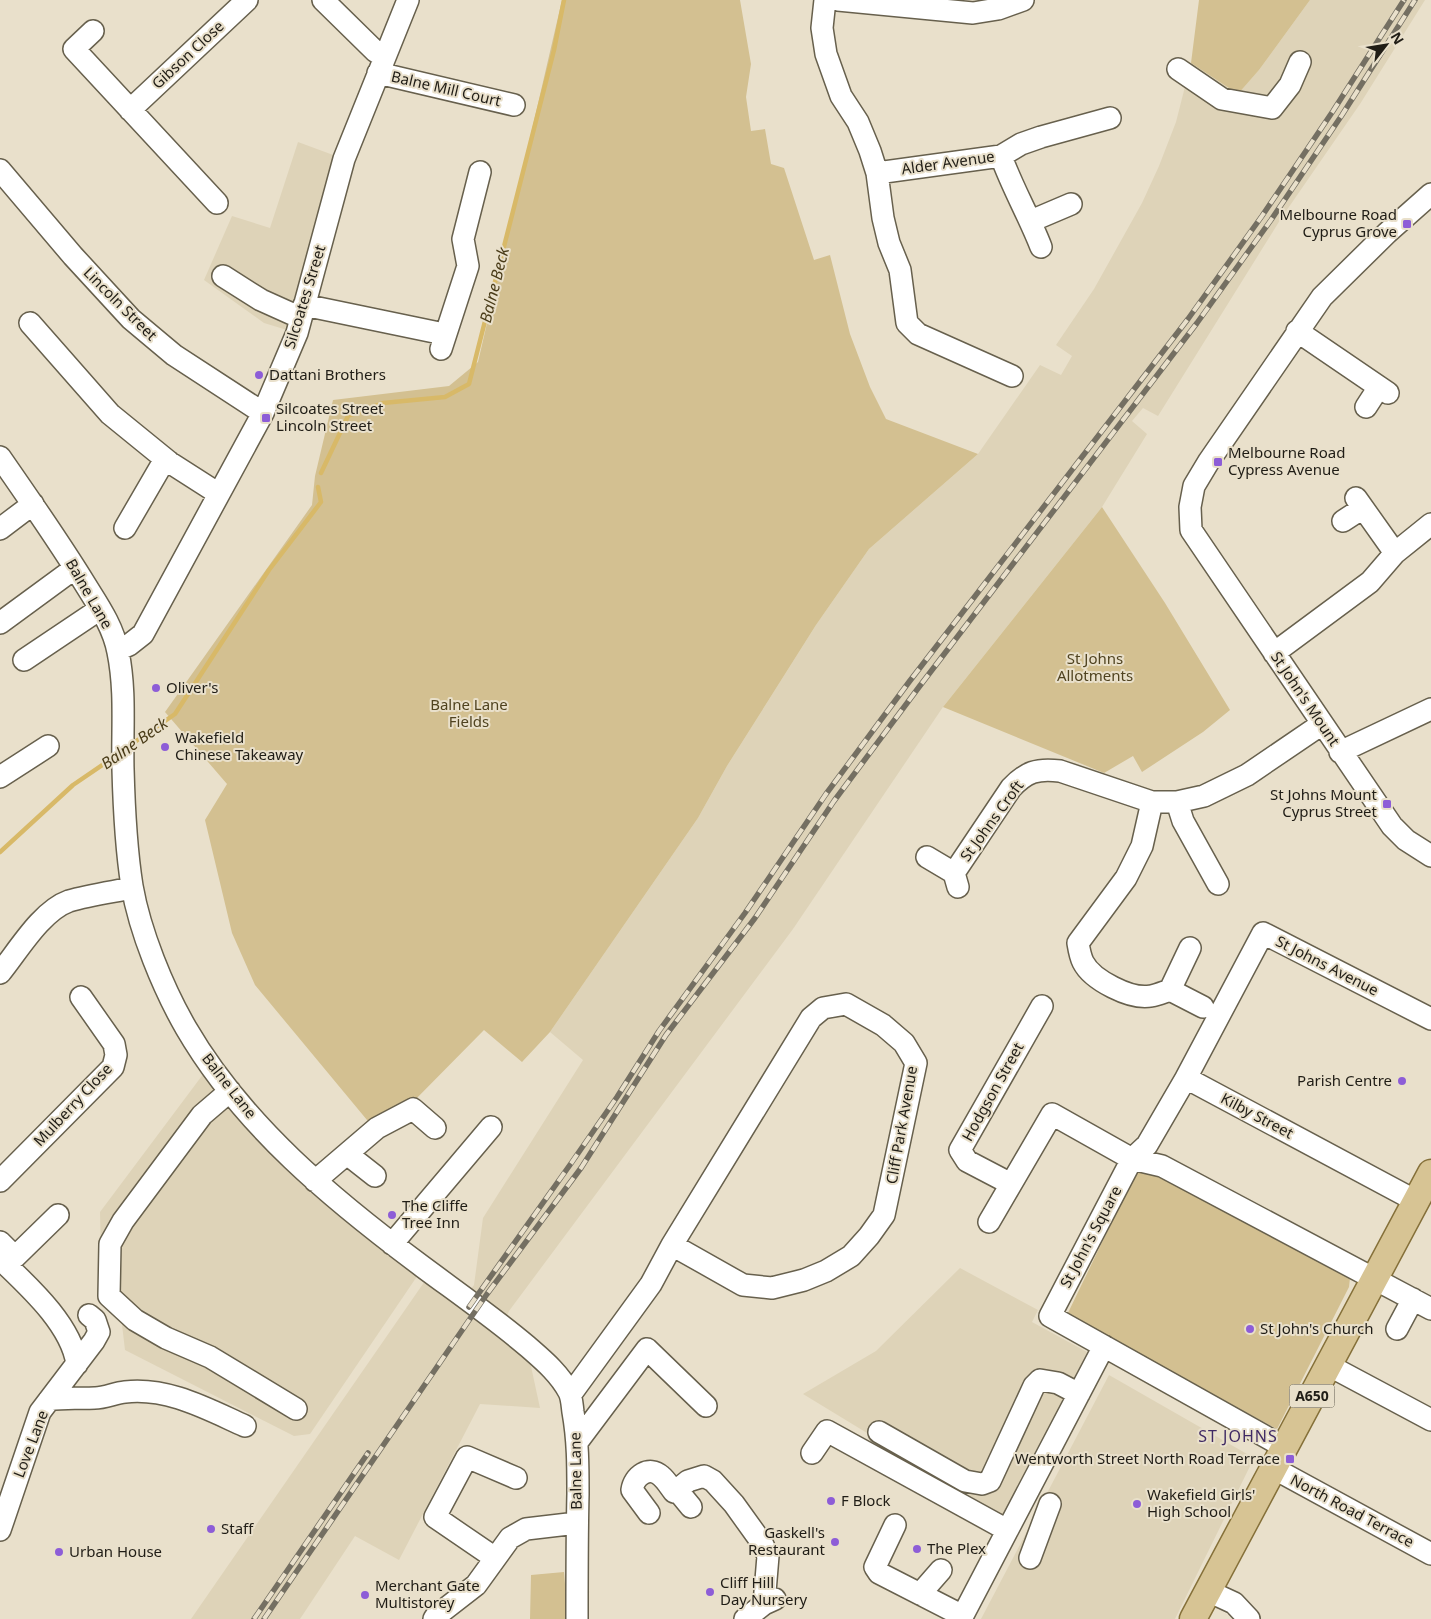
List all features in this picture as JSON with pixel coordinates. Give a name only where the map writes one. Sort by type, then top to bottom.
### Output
[{"type":"main road","name":"A650","points":[[1201,1603],[1431,1173]]},
{"type":"street","name":"Gibson Close","points":[[130,110],[246,0]]},
{"type":"street","points":[[323,0],[375,51],[381,65]]},
{"type":"street","name":"Silcoates Street","points":[[118,650],[129,645],[143,634],[263,413],[297,333],[344,159],[408,0]]},
{"type":"street","points":[[825,0],[822,28],[826,54],[841,96],[858,122],[870,150],[877,173],[883,218],[899,239],[900,270],[907,323],[918,334],[984,372],[1012,376]]},
{"type":"street","points":[[838,0],[965,12],[985,6],[1023,0]]},
{"type":"street","points":[[93,31],[74,49],[218,203]]},
{"type":"street","points":[[1178,68],[1222,99],[1272,108],[1290,85],[1300,62]]},
{"type":"street","name":"Balne Mill Court","points":[[381,65],[514,105]]},
{"type":"street","name":"Alder Avenue","points":[[877,173],[1001,156],[1021,144],[1073,119],[1110,118]]},
{"type":"street","points":[[1001,156],[1008,175],[1031,221],[1040,247]]},
{"type":"street","name":"Lincoln Street","points":[[0,170],[73,256],[131,319],[174,355],[263,413]]},
{"type":"street","points":[[223,276],[261,300],[442,342],[468,266],[462,239],[480,172]]},
{"type":"street","points":[[1366,408],[1383,390],[1297,331],[1322,297],[1387,233],[1431,194]]},
{"type":"street","points":[[1031,221],[1071,204]]},
{"type":"street","points":[[30,323],[110,414],[169,462],[219,494]]},
{"type":"street","name":"St John's Mount","points":[[1297,331],[1194,486],[1190,507],[1191,530],[1392,826],[1406,840],[1431,856]]},
{"type":"street","name":"Balne Lane","points":[[0,457],[75,568],[108,621],[118,650],[124,716],[123,768],[132,888],[162,982],[186,1028],[210,1065],[230,1091],[274,1142],[315,1181],[392,1244],[502,1324],[553,1368],[571,1394],[578,1441],[577,1619]]},
{"type":"street","points":[[125,528],[161,466],[169,462]]},
{"type":"street","points":[[1343,521],[1359,503],[1396,553]]},
{"type":"street","points":[[0,529],[32,504]]},
{"type":"street","points":[[1274,653],[1370,582],[1396,553],[1431,524]]},
{"type":"street","points":[[0,623],[75,568]]},
{"type":"street","points":[[24,660],[100,609]]},
{"type":"street","points":[[1340,752],[1431,709]]},
{"type":"street","name":"St Johns Croft","points":[[927,857],[956,880],[1011,788],[1022,777],[1032,772],[1047,769],[1122,782],[1152,802],[1177,802],[1204,796],[1247,775],[1322,724]]},
{"type":"street","points":[[0,777],[48,746]]},
{"type":"street","points":[[1152,802],[1142,846],[1126,878],[1069,943],[1094,976],[1110,986],[1134,995],[1150,997],[1170,990],[1190,948]]},
{"type":"street","points":[[1177,802],[1182,821],[1218,884]]},
{"type":"street","points":[[0,972],[40,923],[55,909],[68,902],[132,888]]},
{"type":"street","name":"St Johns Avenue","points":[[1186,1078],[1263,933],[1431,1019]]},
{"type":"street","points":[[1170,990],[1203,1007]]},
{"type":"street","name":"Mulberry Close","points":[[0,1181],[113,1067],[116,1055],[114,1044],[81,997]]},
{"type":"street","name":"Cliff Park Avenue","points":[[571,1394],[651,1284],[672,1245],[811,1018],[823,1008],[846,1004],[884,1026],[904,1043],[916,1063],[884,1215],[851,1256],[826,1271],[804,1280],[772,1288],[744,1285],[672,1245]]},
{"type":"street","name":"Hodgson Street","points":[[1011,1184],[967,1161],[960,1150],[1042,1006]]},
{"type":"street","points":[[1132,1159],[1147,1145],[1186,1078]]},
{"type":"street","name":"Kilby Street","points":[[1186,1078],[1416,1201]]},
{"type":"street","points":[[230,1091],[202,1115],[128,1215],[114,1237],[110,1244],[109,1296],[135,1320],[166,1338],[210,1357],[296,1409]]},
{"type":"street","points":[[315,1181],[377,1128],[413,1109],[435,1128]]},
{"type":"street","points":[[988,1222],[1052,1114],[1132,1159],[1162,1166],[1422,1304],[1397,1329]]},
{"type":"street","points":[[392,1244],[491,1126]]},
{"type":"street","points":[[347,1154],[375,1176]]},
{"type":"street","name":"St John's Square","points":[[1132,1159],[1050,1316],[1104,1346],[1279,1458]]},
{"type":"street","points":[[8,1258],[58,1215]]},
{"type":"street","points":[[0,1242],[8,1258],[56,1317],[75,1351],[77,1364]]},
{"type":"street","name":"Love Lane","points":[[0,1530],[40,1412],[99,1332],[96,1320],[89,1315]]},
{"type":"street","points":[[895,1525],[875,1567],[879,1573],[962,1617],[1104,1346]]},
{"type":"street","points":[[578,1441],[647,1348],[706,1406]]},
{"type":"street","points":[[1328,1365],[1431,1420]]},
{"type":"street","points":[[879,1432],[965,1481],[982,1484],[990,1481],[1034,1386],[1040,1380],[1058,1383],[1079,1394]]},
{"type":"street","points":[[62,1383],[71,1389],[115,1388],[124,1392]]},
{"type":"street","points":[[49,1400],[104,1397],[124,1392],[158,1392],[198,1405],[245,1426]]},
{"type":"street","points":[[812,1453],[827,1431],[1007,1530]]},
{"type":"street","points":[[495,1558],[435,1517],[467,1457],[516,1478]]},
{"type":"street","name":"North Road Terrace","points":[[1279,1458],[1431,1554]]},
{"type":"street","points":[[649,1513],[632,1490],[636,1478],[650,1471],[662,1476],[674,1492]]},
{"type":"street","points":[[691,1507],[677,1490],[688,1481],[704,1476],[713,1481],[734,1504],[762,1543],[768,1556],[771,1601],[745,1619]]},
{"type":"street","points":[[1026,1494],[1057,1508],[1030,1558]]},
{"type":"street","points":[[434,1619],[476,1585],[510,1538],[526,1528],[577,1523]]},
{"type":"street","points":[[920,1594],[941,1570]]},
{"type":"street","points":[[1201,1603],[1234,1603],[1246,1615]]},
{"type":"shaded area","points":[[1310,0],[1425,0],[1360,104],[1282,217],[1158,416],[1143,408],[1132,421],[1147,434],[1102,507],[943,707],[793,929],[509,1311],[499,1334],[529,1357],[540,1408],[480,1404],[399,1560],[355,1536],[300,1619],[191,1619],[427,1278],[460,1304],[474,1285],[483,1218],[583,1060],[550,1032],[698,818],[727,766],[816,625],[869,549],[978,454],[1040,365],[1061,375],[1072,356],[1056,345],[1094,289],[1142,203],[1176,122],[1191,63],[1238,94],[1259,70]]},
{"type":"shaded area","points":[[298,142],[344,159],[297,333],[264,323],[204,280],[232,216],[270,228]]},
{"type":"shaded area","points":[[210,1065],[420,1272],[310,1434],[294,1436],[125,1350],[121,1316],[102,1303],[100,1212]]},
{"type":"shaded area","points":[[960,1268],[1038,1310],[1032,1322],[1087,1352],[1005,1517],[803,1394],[876,1351]]},
{"type":"shaded area","name":"Wakefield Girls' High School","points":[[1109,1375],[1254,1458],[1175,1619],[981,1619]]},
{"type":"green space","name":"Balne Lane Fields","points":[[562,0],[740,0],[751,64],[746,97],[751,131],[765,129],[771,164],[784,168],[814,260],[830,255],[850,334],[870,387],[886,419],[978,454],[869,549],[816,625],[727,766],[698,818],[550,1032],[522,1062],[484,1030],[410,1105],[372,1126],[255,985],[232,933],[205,820],[227,784],[165,712],[312,505],[315,476],[333,400],[449,386],[478,362]]},
{"type":"green space","points":[[1199,0],[1310,0],[1259,70],[1238,94],[1191,63]]},
{"type":"green space","name":"St Johns Allotments","points":[[1102,507],[1165,603],[1230,710],[1203,732],[1142,772],[1133,756],[1104,773],[943,707]]},
{"type":"green space","points":[[1145,1168],[1350,1278],[1349,1287],[1277,1429],[1066,1317],[1137,1170]]},
{"type":"green space","points":[[564,1572],[568,1619],[530,1619],[531,1575]]},
{"type":"waterway","name":"Balne Beck","points":[[321,473],[348,416],[383,403],[445,397],[469,384],[554,50],[564,0]]},
{"type":"waterway","name":"Balne Beck","points":[[129,746],[175,714],[269,570],[321,502],[318,487]]},
{"type":"waterway","name":"Balne Beck","points":[[0,852],[73,785],[117,755]]},
{"type":"railway","points":[[469,1307],[572,1162],[617,1097],[659,1031],[745,913],[826,794],[909,682],[1188,319],[1262,216],[1333,111],[1404,0]]},
{"type":"railway","points":[[264,1619],[487,1294],[581,1168],[666,1035],[755,918],[834,801],[919,687],[1197,323],[1271,220],[1342,115],[1415,0]]},
{"type":"railway","points":[[254,1619],[368,1453]]},
{"type":"place","name":"Melbourne Road Cyprus Grove","points":[[1407,224]]},
{"type":"place","name":"Dattani Brothers","points":[[259,375]]},
{"type":"place","name":"Silcoates Street Lincoln Street","points":[[266,418]]},
{"type":"place","name":"Melbourne Road Cypress Avenue","points":[[1218,462]]},
{"type":"place","name":"Oliver's","points":[[156,688]]},
{"type":"place","name":"Wakefield Chinese Takeaway","points":[[165,747]]},
{"type":"place","name":"St Johns Mount Cyprus Street","points":[[1387,804]]},
{"type":"place","name":"Parish Centre","points":[[1402,1081]]},
{"type":"place","name":"The Cliffe Tree Inn","points":[[392,1215]]},
{"type":"place","name":"St John's Church","points":[[1250,1329]]},
{"type":"place","name":"Wentworth Street North Road Terrace","points":[[1290,1459]]},
{"type":"place","name":"F Block","points":[[831,1501]]},
{"type":"place","name":"Wakefield Girls' High School","points":[[1137,1504]]},
{"type":"place","name":"Staff","points":[[211,1529]]},
{"type":"place","name":"Gaskell's Restaurant","points":[[835,1542]]},
{"type":"place","name":"The Plex","points":[[917,1549]]},
{"type":"place","name":"Urban House","points":[[59,1552]]},
{"type":"place","name":"Cliff Hill Day Nursery","points":[[710,1592]]},
{"type":"place","name":"Merchant Gate Multistorey","points":[[365,1595]]},
{"type":"district","name":"ST JOHNS","points":[[1238,1436]]}]
